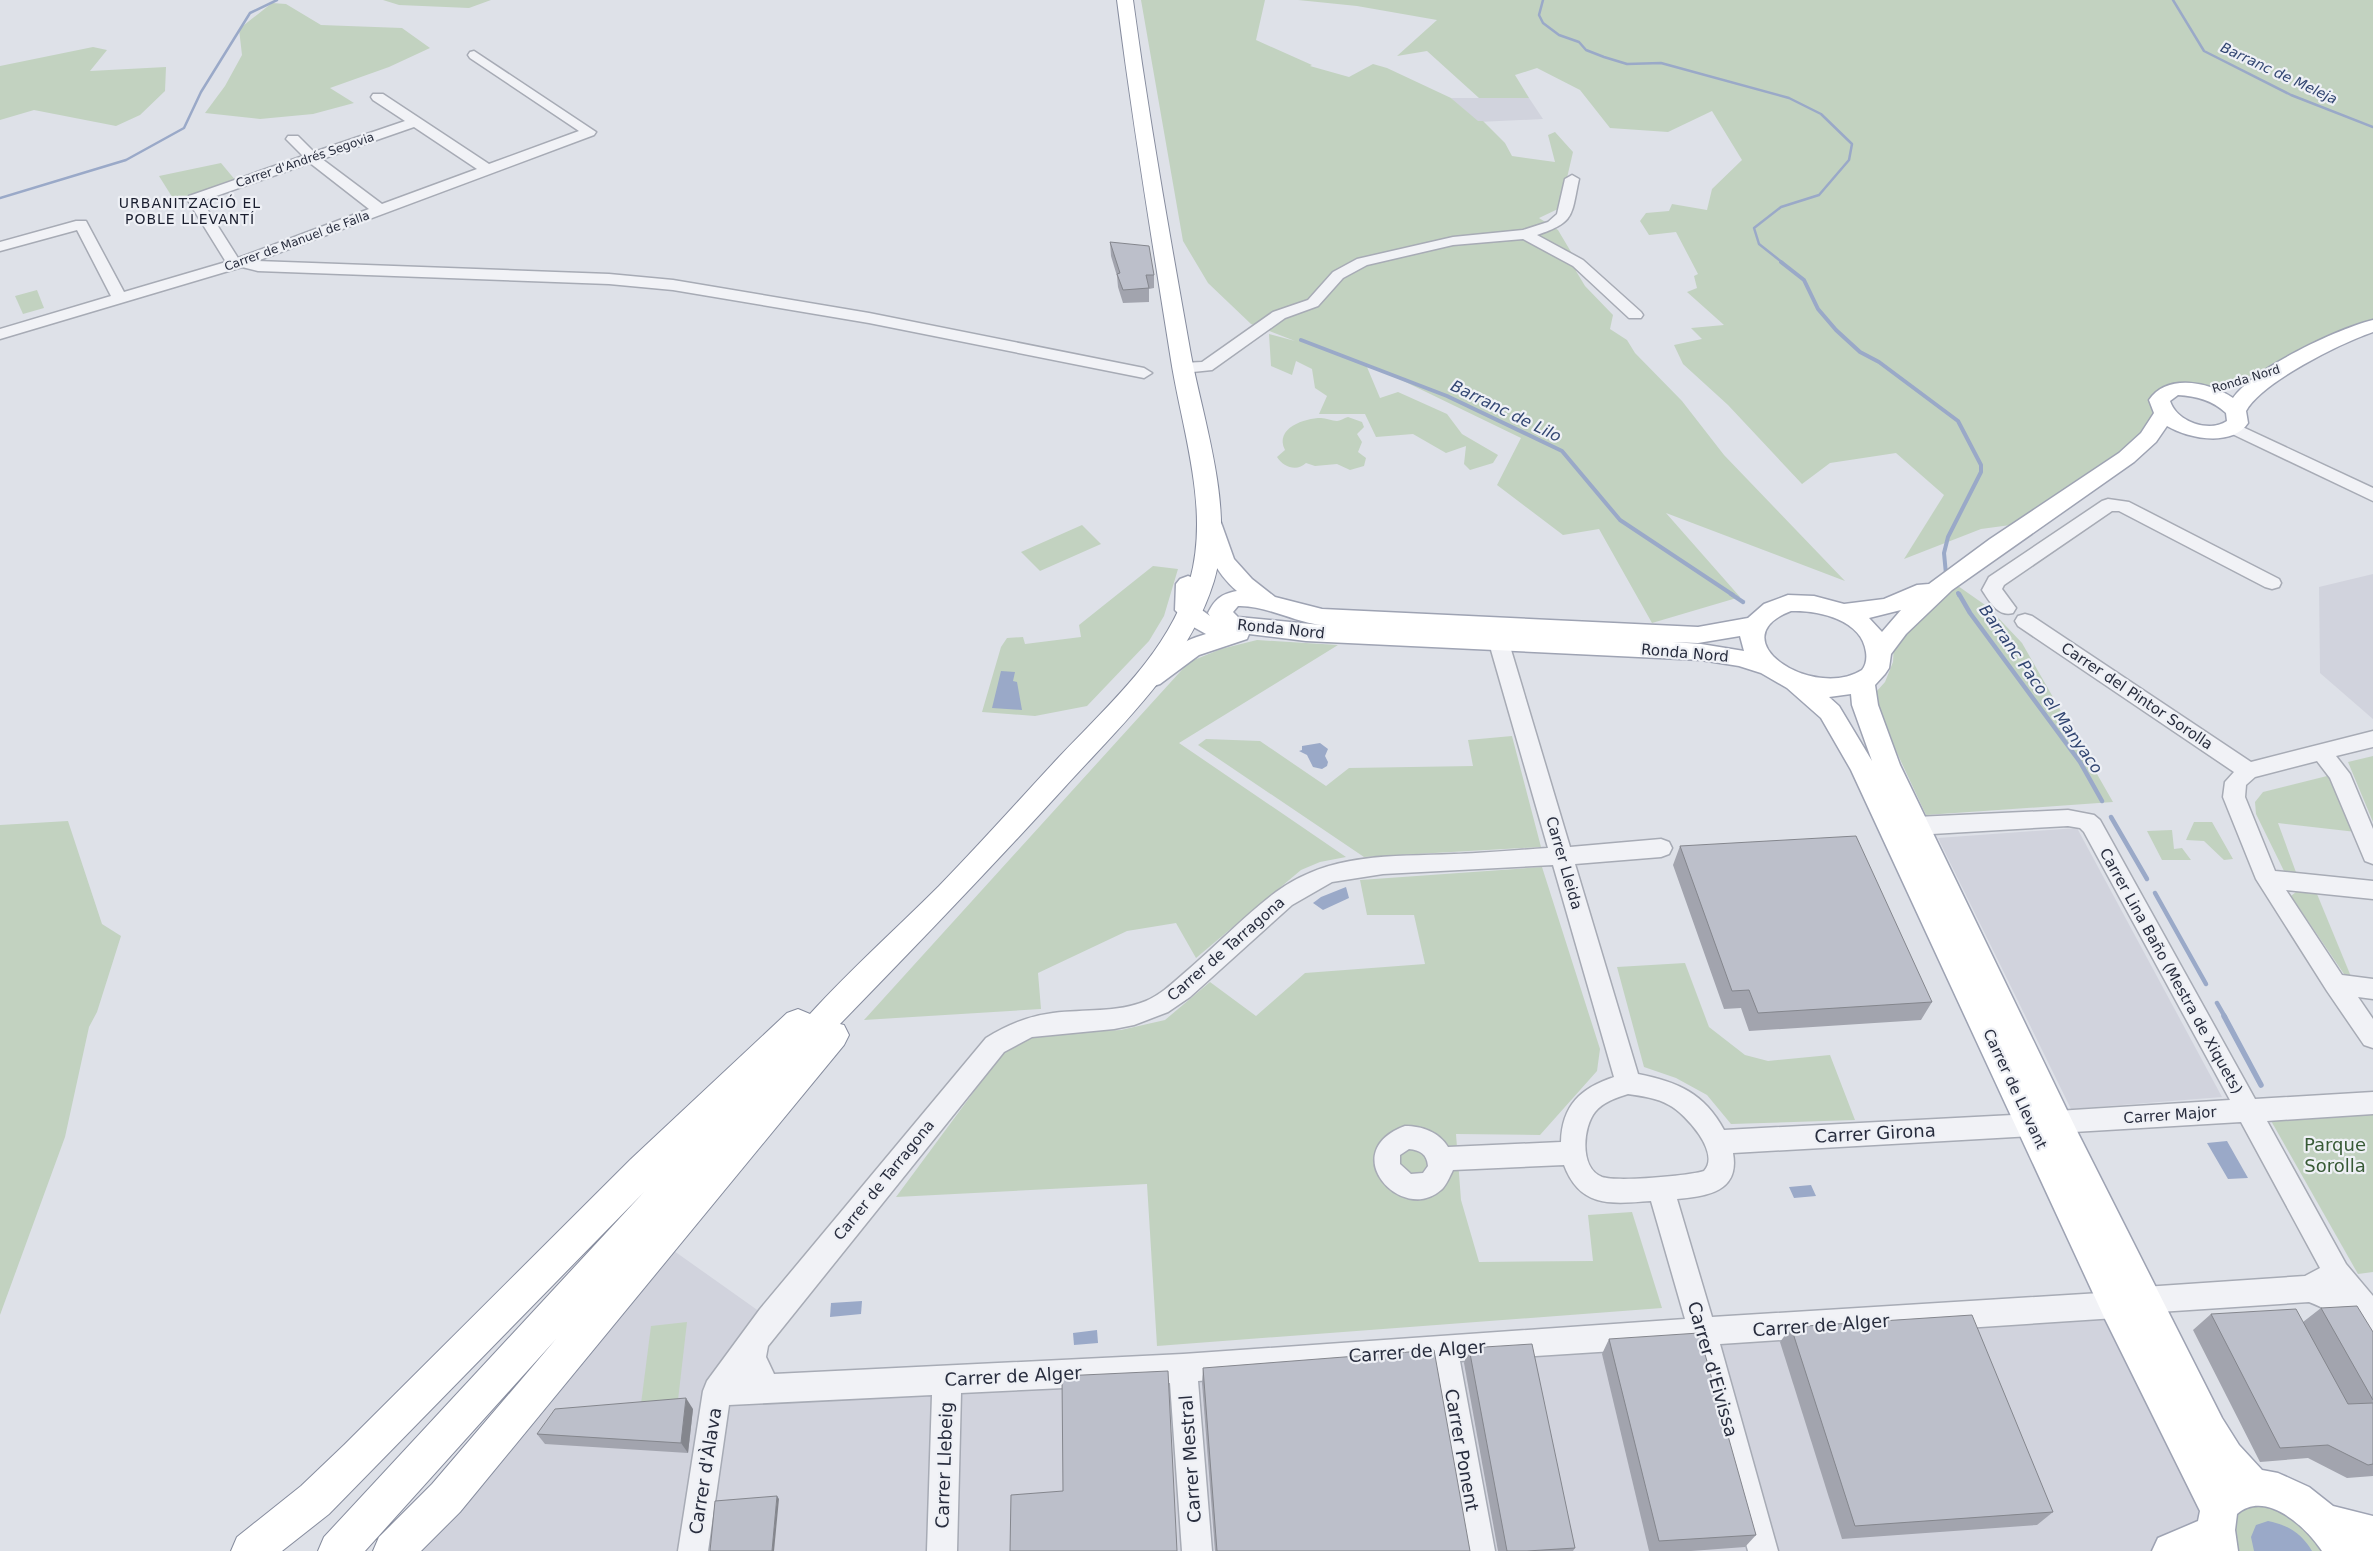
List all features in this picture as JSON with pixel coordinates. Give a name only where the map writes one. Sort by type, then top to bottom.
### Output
[{"type":"highway","points":[[338,1551],[369,1514],[936,899],[1104,710],[1179,621],[1202,580],[1208,544],[1208,507],[1138,101],[1125,0]]},
{"type":"highway","points":[[250,1551],[315,1500],[344,1473],[643,1170],[936,899],[1132,696],[1166,655],[1179,621],[1195,549],[1197,517],[1184,375]]},
{"type":"highway","points":[[393,1551],[446,1498],[936,899]]},
{"type":"main road","name":"Ronda Nord","points":[[2235,419],[2244,397],[2290,365],[2352,333],[2373,326]]},
{"type":"main road","name":"Ronda Nord","points":[[2201,391],[2251,379],[2290,365]]},
{"type":"main road","points":[[2189,389],[2201,391],[2222,400],[2235,419],[2224,431],[2204,431],[2181,424],[2164,413],[2159,400],[2169,391],[2189,389]]},
{"type":"main road","name":"Ronda Nord","points":[[1880,652],[1872,634],[1864,626],[1841,612],[1817,604],[1788,604],[1772,608],[1760,615],[1754,624],[1728,631],[1698,635],[1313,617],[1266,602],[1246,598],[1230,600],[1222,606],[1220,613],[1230,624],[1306,633],[1701,652],[1739,658],[1815,687],[1834,688],[1862,682],[1877,669],[1880,652],[1894,630],[1906,616],[1963,570],[2103,474],[2147,438],[2159,424],[2164,413]]},
{"type":"main road","name":"Ronda Nord","points":[[2103,474],[2159,444],[2204,431]]},
{"type":"main road","points":[[1208,507],[1215,544],[1223,562],[1240,583],[1266,602]]},
{"type":"main road","name":"Ronda Nord","points":[[1841,612],[1867,611],[1890,606],[1913,598],[1963,570]]},
{"type":"main road","points":[[1179,621],[1230,600]]},
{"type":"main road","points":[[1179,621],[1199,622],[1237,633],[1256,633],[1273,629]]},
{"type":"main road","points":[[1754,624],[1751,635],[1753,646],[1760,656],[1783,674]]},
{"type":"main road","points":[[1132,696],[1175,656],[1194,646],[1237,633]]},
{"type":"main road","name":"Carrer de Llevant","points":[[1783,674],[1830,712],[1864,769],[1882,811],[2045,1124],[2130,1302],[2217,1531]]},
{"type":"main road","name":"Carrer de Llevant","points":[[1862,682],[1865,706],[1887,765],[1916,824],[2045,1124]]},
{"type":"main road","name":"Carrer de Llevant","points":[[2130,1302],[2226,1458],[2254,1488]]},
{"type":"main road","points":[[2171,1551],[2194,1544],[2217,1531],[2226,1497],[2239,1490],[2254,1488],[2283,1494],[2297,1501],[2334,1537],[2373,1535]]},
{"type":"street","name":"Carrer de Manuel de Falla","points":[[0,334],[238,263],[589,132],[474,55]]},
{"type":"street","points":[[378,97],[488,170]]},
{"type":"street","name":"Carrer d'Andrés Segovia","points":[[238,263],[194,199],[416,121]]},
{"type":"street","points":[[293,139],[312,158],[380,210]]},
{"type":"street","points":[[1184,375],[1206,367],[1279,315],[1313,303],[1326,291],[1338,275],[1362,262],[1453,241],[1525,234],[1553,225],[1564,216],[1572,179]]},
{"type":"street","points":[[0,247],[81,224],[120,299]]},
{"type":"street","points":[[1525,234],[1578,263],[1635,316]]},
{"type":"street","points":[[238,263],[258,266],[609,278],[673,285],[870,318],[1144,373]]},
{"type":"street","points":[[2235,419],[2373,495]]},
{"type":"street","name":"Carrer del Pintor Sorolla","points":[[2248,771],[2025,621],[2028,618],[2023,610],[2017,607],[2006,608],[1992,590],[1996,581],[2108,505],[2114,504],[2123,506],[2272,583]]},
{"type":"street","name":"Carrer Lleida","points":[[1499,643],[1628,1084]]},
{"type":"street","points":[[2373,739],[2248,771],[2236,782],[2234,797],[2267,879],[2334,984],[2373,1038]]},
{"type":"street","points":[[2321,752],[2339,774],[2367,827],[2373,855]]},
{"type":"street","name":"Carrer Lina Baño (Mestra de Xiquets)","points":[[1916,824],[1932,826],[2068,818],[2086,821],[2092,826],[2336,1273],[2355,1293],[2373,1320]]},
{"type":"street","name":"Carrer de Tarragona","points":[[717,1391],[754,1340],[995,1044],[1007,1035],[1022,1028],[1042,1024],[1133,1016],[1153,1009],[1183,988],[1284,899],[1318,877],[1379,866],[1562,856],[1661,848]]},
{"type":"street","points":[[2267,879],[2373,890]]},
{"type":"street","points":[[2334,984],[2373,989]]},
{"type":"street","points":[[1628,1084],[1669,1092],[1691,1106],[1707,1123],[1717,1142],[1722,1167],[1718,1178],[1708,1184],[1660,1188],[1600,1189],[1588,1184],[1580,1173],[1574,1153],[1572,1137],[1576,1121],[1588,1103],[1605,1091],[1628,1084]]},
{"type":"street","name":"Carrer Major","points":[[2045,1124],[2373,1103]]},
{"type":"street","name":"Carrer Girona","points":[[1717,1142],[2045,1124]]},
{"type":"street","points":[[1441,1160],[1574,1153]]},
{"type":"street","name":"Carrer d'Eivissa","points":[[1660,1188],[1703,1333],[1763,1551]]},
{"type":"street","points":[[2309,1289],[2336,1273]]},
{"type":"street","points":[[2309,1289],[2341,1302],[2360,1326],[2373,1349]]},
{"type":"street","name":"Carrer de Alger","points":[[717,1391],[1184,1368],[1444,1348],[1703,1333],[2309,1289]]},
{"type":"street","points":[[754,1340],[752,1358],[766,1389]]},
{"type":"street","name":"Carrer Ponent","points":[[1444,1348],[1480,1551]]},
{"type":"street","name":"Carrer Mestral","points":[[1184,1368],[1197,1551]]},
{"type":"street","name":"Carrer Llebeig","points":[[942,1551],[947,1379]]},
{"type":"street","name":"Carrer d'Àlava","points":[[693,1551],[717,1391]]},
{"type":"shaded area","points":[[1451,98],[1529,98],[1543,119],[1478,122]]},
{"type":"shaded area","points":[[2373,574],[2373,719],[2320,673],[2319,587]]},
{"type":"shaded area","points":[[2077,828],[2222,1097],[2071,1109],[1938,838]]},
{"type":"shaded area","points":[[660,1241],[770,1319],[717,1390],[2116,1305],[2218,1508],[2171,1551],[393,1551]]},
{"type":"green space","points":[[383,0],[491,0],[469,8],[399,5]]},
{"type":"green space","points":[[1141,0],[1265,0],[1256,40],[1312,65],[1310,66],[1349,77],[1373,64],[1387,68],[1451,98],[1478,121],[1483,121],[1505,143],[1512,156],[1555,162],[1548,135],[1555,132],[1573,152],[1560,208],[1539,218],[1558,230],[1574,257],[1576,271],[1585,286],[1613,315],[1610,329],[1627,340],[1635,353],[1682,401],[1724,455],[1845,581],[1666,513],[1740,597],[1652,623],[1599,529],[1563,535],[1497,485],[1521,438],[1391,375],[1367,367],[1380,398],[1398,392],[1447,414],[1462,434],[1498,455],[1493,463],[1470,470],[1464,464],[1466,446],[1446,453],[1413,434],[1376,437],[1365,414],[1319,414],[1327,396],[1315,388],[1312,369],[1296,361],[1292,375],[1271,366],[1269,334],[1295,341],[1251,324],[1208,283],[1183,241]]},
{"type":"green space","points":[[1298,0],[2373,0],[2373,319],[2333,335],[2255,374],[2234,381],[2205,387],[2173,385],[2166,387],[2152,397],[2154,416],[2132,444],[2018,524],[1981,529],[1904,559],[1944,495],[1896,453],[1830,463],[1802,484],[1728,405],[1683,364],[1674,345],[1702,339],[1691,328],[1724,325],[1687,292],[1697,288],[1694,276],[1698,274],[1676,232],[1649,235],[1640,221],[1646,213],[1669,211],[1672,204],[1707,210],[1712,189],[1742,160],[1712,111],[1668,132],[1610,128],[1580,90],[1537,68],[1515,75],[1529,98],[1479,98],[1427,51],[1397,56],[1437,20],[1357,6]]},
{"type":"green space","points":[[272,3],[286,4],[321,25],[402,28],[430,48],[389,67],[330,88],[354,103],[313,114],[260,119],[205,113],[225,86],[242,55],[239,29]]},
{"type":"green space","points":[[93,47],[107,50],[90,71],[166,67],[165,91],[140,115],[116,126],[34,110],[0,120],[0,66]]},
{"type":"green space","points":[[221,163],[236,181],[174,200],[159,176]]},
{"type":"green space","points":[[37,290],[44,308],[23,314],[15,296]]},
{"type":"green space","points":[[1348,417],[1362,422],[1364,427],[1357,434],[1362,442],[1358,452],[1366,458],[1364,466],[1350,470],[1337,464],[1315,466],[1306,463],[1294,468],[1286,466],[1277,457],[1285,450],[1283,442],[1287,430],[1300,422],[1314,418],[1337,421]]},
{"type":"green space","points":[[1082,525],[1101,544],[1040,571],[1021,552]]},
{"type":"green space","points":[[1153,566],[1178,569],[1164,616],[1149,641],[1087,706],[1035,716],[982,712],[1001,647],[1007,638],[1023,637],[1025,644],[1081,637],[1079,625]]},
{"type":"green space","points":[[1958,586],[1988,607],[2022,643],[2113,802],[1926,815],[1883,723],[1876,692],[1885,682],[1893,662],[1894,644],[1913,621]]},
{"type":"green space","points":[[1257,640],[1338,645],[1179,743],[1346,857],[1320,862],[1301,870],[1196,958],[1176,923],[1127,931],[1038,973],[1041,1009],[864,1020],[1189,662],[1221,649]]},
{"type":"green space","points":[[1512,736],[1541,847],[1364,857],[1198,745],[1206,739],[1260,741],[1326,786],[1349,768],[1473,766],[1468,740]]},
{"type":"green space","points":[[2373,756],[2373,822],[2348,762]]},
{"type":"green space","points":[[2327,776],[2334,779],[2356,832],[2278,823],[2297,875],[2284,871],[2256,814],[2255,802],[2263,792]]},
{"type":"green space","points":[[68,821],[102,924],[121,936],[97,1012],[89,1027],[65,1137],[0,1315],[0,825]]},
{"type":"green space","points":[[2194,822],[2212,822],[2233,859],[2224,860],[2204,841],[2186,840]]},
{"type":"green space","points":[[2172,830],[2174,849],[2182,848],[2191,860],[2162,860],[2147,831]]},
{"type":"green space","points":[[1542,867],[1600,1049],[1597,1071],[1540,1135],[1456,1134],[1461,1200],[1479,1262],[1593,1261],[1588,1215],[1632,1212],[1662,1308],[1157,1346],[1147,1184],[896,1197],[1001,1055],[1019,1040],[1058,1033],[1121,1030],[1165,1020],[1210,982],[1256,1016],[1305,973],[1425,964],[1414,915],[1367,915],[1360,880]]},
{"type":"green space","points":[[2296,892],[2317,894],[2352,979],[2344,974],[2291,896]]},
{"type":"green space","points":[[1685,963],[1709,1027],[1745,1055],[1768,1061],[1830,1055],[1855,1120],[1731,1124],[1707,1095],[1676,1078],[1644,1067],[1617,967]]},
{"type":"green space","name":"Parque Sorolla","points":[[2373,1112],[2373,1272],[2358,1274],[2270,1119]]},
{"type":"green space","points":[[687,1322],[678,1400],[641,1404],[651,1326]]},
{"type":"green space","points":[[2268,1500],[2332,1551],[2233,1551],[2235,1509]]},
{"type":"water","points":[[1001,671],[1015,672],[1013,681],[1017,682],[1022,710],[992,708]]},
{"type":"water","points":[[1320,743],[1328,749],[1325,756],[1328,762],[1327,766],[1322,769],[1313,767],[1307,755],[1299,751],[1302,750],[1302,746]]},
{"type":"water","points":[[1346,887],[1349,898],[1323,910],[1313,903],[1321,897]]},
{"type":"water","points":[[2227,1141],[2248,1178],[2228,1179],[2207,1143]]},
{"type":"water","points":[[1811,1185],[1816,1196],[1794,1198],[1789,1187]]},
{"type":"water","points":[[862,1301],[861,1314],[830,1317],[831,1303]]},
{"type":"water","points":[[1097,1330],[1098,1343],[1074,1345],[1073,1333]]},
{"type":"water","points":[[2268,1521],[2282,1525],[2299,1535],[2312,1551],[2254,1551],[2251,1537],[2256,1525]]},
{"type":"building","points":[[1110,242],[1149,246],[1154,275],[1146,275],[1149,288],[1123,290],[1117,274],[1120,273]]},
{"type":"building","points":[[1856,836],[1932,1002],[1758,1013],[1749,990],[1732,991],[1680,846]]},
{"type":"building","points":[[2357,1306],[2373,1332],[2373,1400],[2321,1308]]},
{"type":"building","points":[[2296,1309],[2348,1404],[2373,1403],[2373,1464],[2368,1465],[2328,1445],[2280,1448],[2211,1314]]},
{"type":"building","points":[[1972,1315],[2053,1512],[1855,1526],[1791,1327]]},
{"type":"building","points":[[1699,1333],[1756,1535],[1659,1541],[1609,1339]]},
{"type":"building","points":[[1532,1344],[1575,1548],[1507,1551],[1469,1348]]},
{"type":"building","points":[[1434,1350],[1470,1551],[1217,1551],[1203,1368]]},
{"type":"building","points":[[1168,1371],[1177,1551],[1010,1551],[1011,1495],[1063,1491],[1062,1376]]},
{"type":"building","points":[[686,1398],[681,1443],[537,1434],[555,1409]]},
{"type":"building","points":[[777,1496],[772,1551],[710,1551],[715,1501]]},
{"type":"waterway","points":[[0,198],[126,160],[184,128],[201,92],[250,13],[277,0]]},
{"type":"waterway","name":"Barranc Paco el Manyaco","points":[[1543,0],[1539,15],[1543,23],[1559,35],[1579,42],[1586,50],[1627,64],[1661,63],[1789,98],[1821,114],[1852,144],[1849,160],[1819,195],[1781,207],[1754,228],[1759,244],[1783,263]]},
{"type":"waterway","name":"Barranc de Meleja","points":[[2173,0],[2204,51],[2291,95],[2373,127]]},
{"type":"waterway","name":"Barranc Paco el Manyaco","points":[[1781,262],[1804,280],[1818,309],[1836,330],[1860,352],[1879,362],[1958,421],[1981,465],[1981,472],[1948,537],[1944,553],[1946,574]]},
{"type":"waterway","name":"Barranc de Lilo","points":[[1301,340],[1447,396],[1562,451],[1620,520],[1733,595]]},
{"type":"waterway","name":"Barranc de Lilo","points":[[1731,594],[1743,602]]},
{"type":"waterway","name":"Barranc Paco el Manyaco","points":[[1959,594],[1970,613],[2080,762],[2102,801]]},
{"type":"waterway","name":"Barranc Paco el Manyaco","points":[[2111,817],[2147,879]]},
{"type":"waterway","name":"Barranc Paco el Manyaco","points":[[2155,893],[2206,984]]},
{"type":"waterway","name":"Barranc Paco el Manyaco","points":[[2217,1003],[2225,1017]]},
{"type":"waterway","name":"Barranc Paco el Manyaco","points":[[2224,1016],[2261,1085]]},
{"type":"district","name":"URBANITZACIÓ EL POBLE LLEVANTÍ","points":[[190,212]]}]
